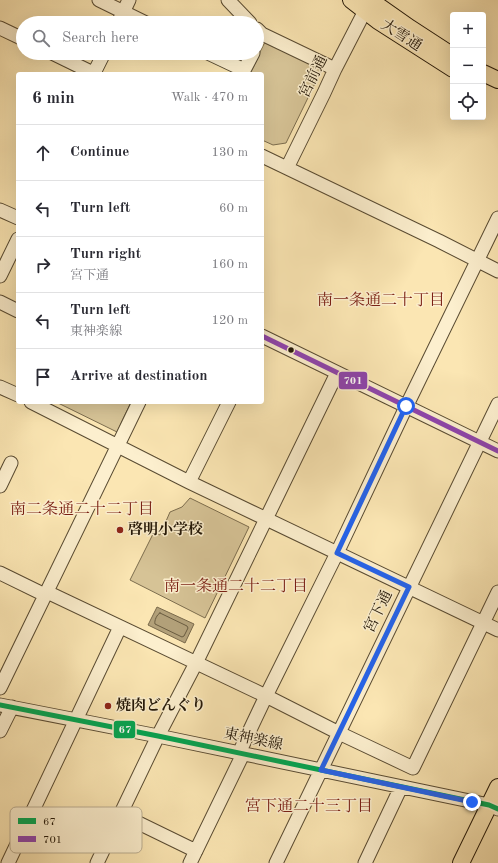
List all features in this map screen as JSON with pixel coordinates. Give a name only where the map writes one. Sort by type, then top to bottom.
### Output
[{"type":"main road","name":"大雪通","points":[[351,0],[368,4],[410,28],[450,54]]},
{"type":"main road","name":"大雪通","points":[[368,4],[408,41],[450,67]]},
{"type":"main road","points":[[486,74],[498,80]]},
{"type":"main road","points":[[486,86],[498,92]]},
{"type":"main road","points":[[461,863],[494,807],[498,787]]},
{"type":"street","points":[[99,0],[119,16]]},
{"type":"street","points":[[122,16],[129,0]]},
{"type":"street","points":[[228,0],[243,16]]},
{"type":"street","name":"宮前通","points":[[287,168],[368,4]]},
{"type":"street","points":[[0,28],[16,36]]},
{"type":"street","points":[[264,38],[335,69]]},
{"type":"street","points":[[66,60],[90,72]]},
{"type":"street","points":[[95,72],[101,60]]},
{"type":"street","points":[[221,60],[243,72],[249,60]]},
{"type":"street","points":[[264,157],[498,271]]},
{"type":"street","points":[[0,210],[16,217]]},
{"type":"street","points":[[142,827],[193,857],[266,696],[337,553],[406,406],[498,218]]},
{"type":"street","points":[[0,276],[16,243]]},
{"type":"street","points":[[0,302],[16,310]]},
{"type":"street","points":[[264,337],[498,451]]},
{"type":"street","points":[[123,807],[196,663],[337,373]]},
{"type":"street","points":[[0,386],[16,394]]},
{"type":"street","points":[[35,404],[189,482],[498,630]]},
{"type":"street","points":[[0,688],[138,404]]},
{"type":"street","points":[[189,482],[228,404]]},
{"type":"street","name":"宮下通","points":[[276,863],[498,404]]},
{"type":"street","points":[[0,486],[11,463]]},
{"type":"street","points":[[0,573],[120,627],[413,768],[498,592]]},
{"type":"street","points":[[35,807],[120,627]]},
{"type":"street","points":[[0,731],[6,706]]},
{"type":"street","name":"東神楽線","points":[[6,706],[241,753],[494,807]]},
{"type":"street","points":[[365,863],[401,787]]},
{"type":"street","points":[[8,863],[13,853]]},
{"type":"street","points":[[97,863],[102,853]]},
{"type":"shaded area","points":[[265,42],[322,69],[286,143],[273,145],[264,141],[264,72],[250,72],[256,60],[264,60]]},
{"type":"shaded area","points":[[60,404],[130,404],[117,432]]},
{"type":"shaded area","points":[[190,498],[249,527],[205,618],[130,580],[154,532],[160,535],[170,512],[182,507]]},
{"type":"water","points":[[157,607],[194,624],[185,643],[148,625]]},
{"type":"transit line","name":"701","points":[[264,337],[498,451]]},
{"type":"transit line","name":"67","points":[[0,705],[158,736],[489,805],[498,809]]},
{"type":"place","name":"啓明小学校","points":[[120,530]]},
{"type":"place","name":"焼肉どんぐり","points":[[108,706]]},
{"type":"district","name":"南一条通二十丁目","points":[[381,301]]},
{"type":"district","name":"南二条通二十二丁目","points":[[82,510]]},
{"type":"district","name":"南一条通二十二丁目","points":[[236,587]]},
{"type":"district","name":"宮下通二十三丁目","points":[[309,807]]},
{"type":"route","points":[[406,406],[337,553],[409,587],[321,770],[472,802]]}]
